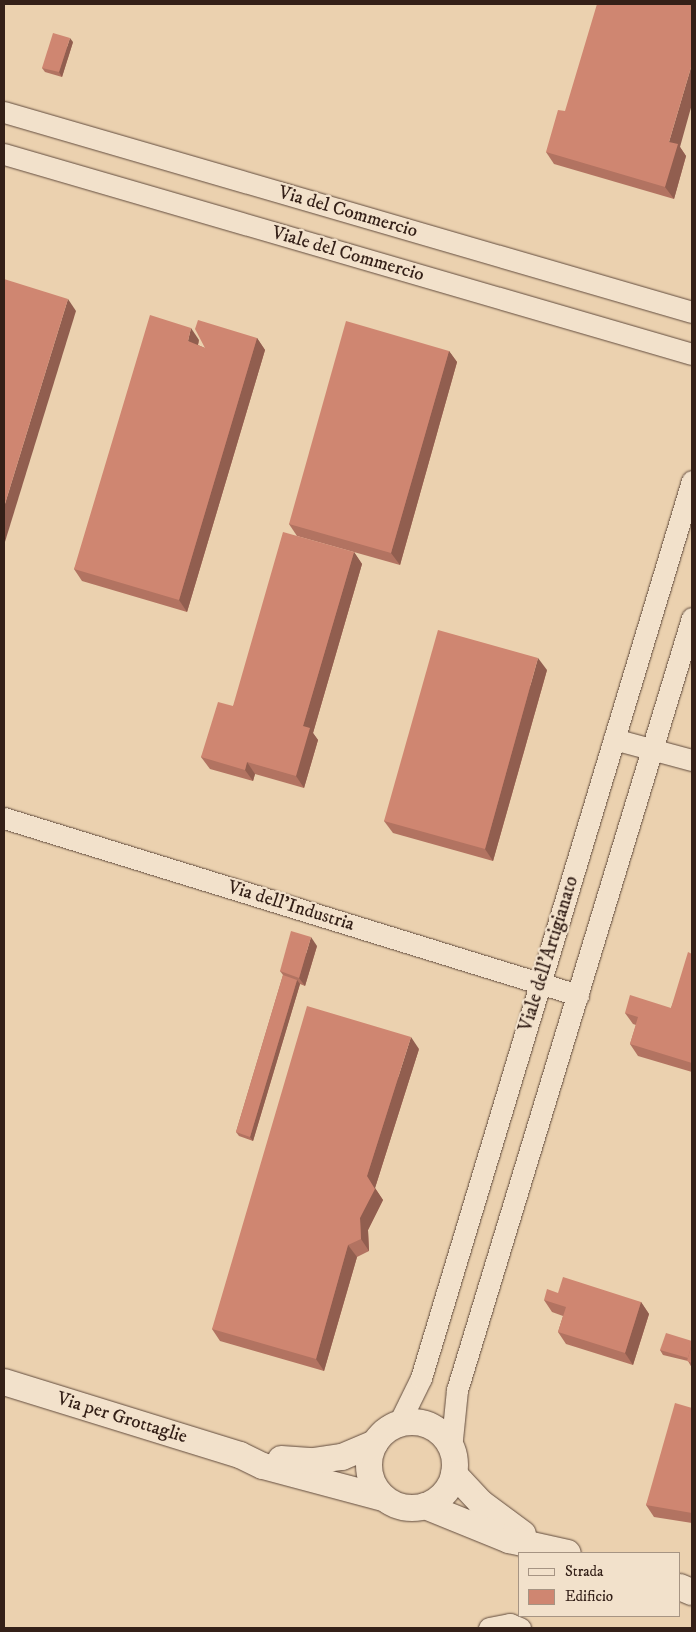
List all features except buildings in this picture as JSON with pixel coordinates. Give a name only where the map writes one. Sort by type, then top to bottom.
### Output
[{"type":"street","name":"Via del Commercio","points":[[4,112],[692,312]]},
{"type":"street","name":"Viale del Commercio","points":[[4,154],[692,354]]},
{"type":"street","name":"Viale dell'Artigianato","points":[[398,1425],[421,1378],[692,481]]},
{"type":"street","name":"Viale dell'Artigianato","points":[[452,1461],[457,1390],[692,618]]},
{"type":"street","points":[[614,740],[692,760]]},
{"type":"street","name":"Via dell'Industria","points":[[4,818],[541,982],[578,995]]},
{"type":"street","name":"Via per Grottaglie","points":[[4,1382],[240,1455],[263,1466],[383,1498],[411,1508],[425,1506],[509,1540],[540,1545],[564,1552]]},
{"type":"street","name":"Via per Grottaglie","points":[[240,1455],[313,1461],[342,1457],[375,1443],[398,1425],[427,1425],[440,1433],[452,1461],[481,1503],[540,1545]]},
{"type":"street","points":[[375,1443],[369,1472],[383,1498]]},
{"type":"street","points":[[425,1506],[439,1499],[452,1461]]},
{"type":"street","points":[[489,1628],[510,1624],[520,1628]]}]
